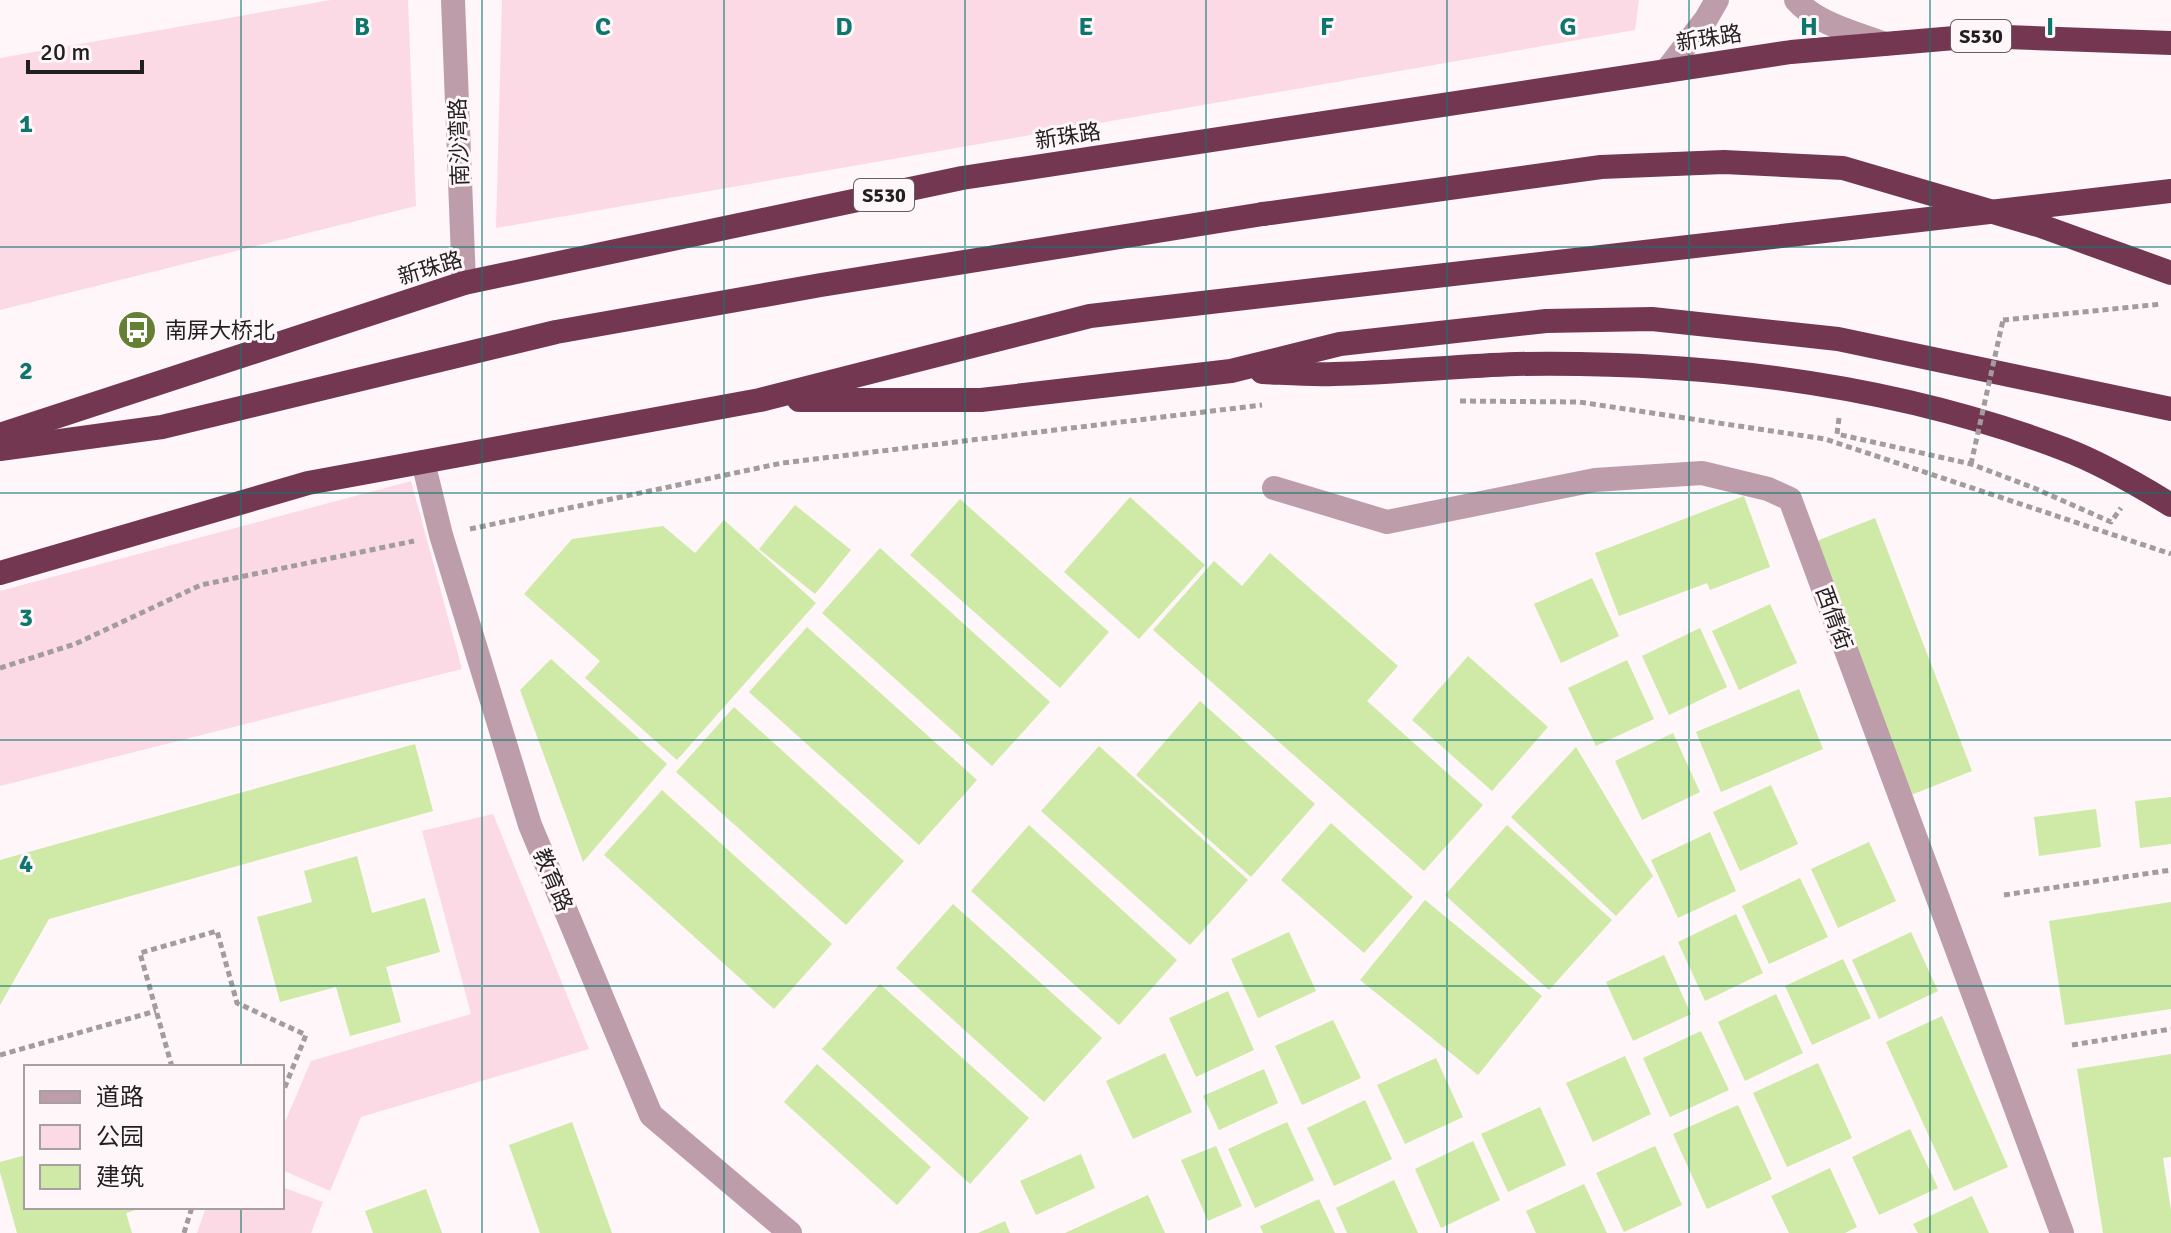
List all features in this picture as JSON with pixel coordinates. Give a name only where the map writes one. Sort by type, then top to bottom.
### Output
[{"type":"highway","name":"新珠路","points":[[0,435],[464,283],[962,178],[1791,52],[1978,36],[2171,43]]},
{"type":"highway","points":[[0,449],[162,427],[556,332],[821,285],[1263,214],[1601,167],[1724,162],[1843,168],[2041,226],[2171,273]]},
{"type":"highway","points":[[0,573],[308,483],[760,400],[1090,316],[2171,191]]},
{"type":"highway","points":[[760,400],[981,400],[1231,371],[1340,344],[1546,321],[1652,319],[1838,339],[2171,409]]},
{"type":"highway","points":[[1231,371],[1332,375],[1516,364],[1683,367],[1844,389],[1951,412],[2065,449],[2171,505]]},
{"type":"street","name":"南沙湾路","points":[[453,0],[464,283]]},
{"type":"street","points":[[1666,71],[1717,0]]},
{"type":"street","points":[[1796,0],[1836,26],[1885,44]]},
{"type":"street","name":"教育路","points":[[423,462],[441,535],[530,825],[651,1115],[790,1233]]},
{"type":"street","name":"西倩街","points":[[1274,488],[1387,522],[1595,480],[1702,473],[1768,489],[1790,499],[2062,1233]]},
{"type":"path","points":[[1971,464],[2003,320],[2171,303]]},
{"type":"path","points":[[1454,401],[1579,402],[1825,439],[2171,554]]},
{"type":"path","points":[[0,668],[75,644],[201,585],[782,463],[1266,405]]},
{"type":"path","points":[[1837,434],[1971,464],[2111,522]]},
{"type":"path","points":[[2004,895],[2171,870]]},
{"type":"path","points":[[171,1065],[140,953],[217,931],[237,1003],[306,1035],[284,1089]]},
{"type":"path","points":[[0,1055],[156,1011]]},
{"type":"path","points":[[2072,1045],[2171,1029]]},
{"type":"path","points":[[184,1233],[191,1209]]},
{"type":"green space","points":[[331,0],[408,0],[416,206],[0,310],[0,58]]},
{"type":"green space","points":[[502,0],[1639,0],[1635,30],[496,228]]},
{"type":"green space","points":[[411,481],[462,669],[0,786],[0,591]]},
{"type":"green space","points":[[493,814],[589,1049],[361,1117],[330,1191],[284,1171],[284,1124],[311,1061],[471,1014],[422,831]]},
{"type":"green space","points":[[284,1188],[323,1202],[311,1233],[197,1233],[205,1209],[284,1209]]},
{"type":"building","points":[[1744,496],[1770,567],[1710,590],[1707,583],[1619,616],[1595,553]]},
{"type":"building","points":[[1130,497],[1205,565],[1139,639],[1064,572]]},
{"type":"building","points":[[960,499],[1109,632],[1060,688],[910,555]]},
{"type":"building","points":[[795,505],[851,550],[815,594],[759,549]]},
{"type":"building","points":[[1875,518],[1972,771],[1911,795],[1814,542]]},
{"type":"building","points":[[724,520],[816,603],[677,760],[585,678],[600,661],[524,594],[572,539],[663,526],[695,553]]},
{"type":"building","points":[[880,548],[1050,702],[992,766],[822,613]]},
{"type":"building","points":[[1270,553],[1398,666],[1367,701],[1483,805],[1424,871],[1153,630],[1214,561],[1242,586]]},
{"type":"building","points":[[1592,578],[1619,636],[1561,663],[1534,604]]},
{"type":"building","points":[[1770,604],[1797,663],[1739,690],[1712,631]]},
{"type":"building","points":[[807,627],[977,780],[919,845],[749,692]]},
{"type":"building","points":[[1700,628],[1727,687],[1669,715],[1642,656]]},
{"type":"building","points":[[1468,656],[1548,727],[1492,791],[1412,720]]},
{"type":"building","points":[[551,659],[667,764],[583,862],[520,690]]},
{"type":"building","points":[[1627,660],[1654,719],[1596,746],[1568,688]]},
{"type":"building","points":[[1799,689],[1823,749],[1721,792],[1696,732]]},
{"type":"building","points":[[1200,701],[1315,804],[1251,877],[1136,775]]},
{"type":"building","points":[[734,707],[904,861],[846,925],[676,772]]},
{"type":"building","points":[[1673,733],[1700,792],[1642,820],[1615,761]]},
{"type":"building","points":[[415,744],[433,811],[49,919],[0,1005],[0,860]]},
{"type":"building","points":[[1099,746],[1248,880],[1190,945],[1041,811]]},
{"type":"building","points":[[1576,747],[1653,876],[1616,916],[1511,817]]},
{"type":"building","points":[[1771,785],[1798,844],[1740,871],[1713,812]]},
{"type":"building","points":[[662,790],[832,944],[774,1009],[604,855]]},
{"type":"building","points":[[2171,797],[2171,844],[2140,848],[2135,801]]},
{"type":"building","points":[[2096,809],[2101,847],[2039,856],[2034,817]]},
{"type":"building","points":[[1331,823],[1413,897],[1364,953],[1281,880]]},
{"type":"building","points":[[1029,825],[1177,960],[1119,1025],[971,891]]},
{"type":"building","points":[[1507,825],[1612,920],[1549,990],[1445,895]]},
{"type":"building","points":[[1710,832],[1736,891],[1678,918],[1651,860]]},
{"type":"building","points":[[1869,842],[1896,901],[1838,928],[1811,869]]},
{"type":"building","points":[[357,856],[372,913],[425,898],[440,952],[386,967],[401,1022],[350,1036],[336,987],[280,1002],[257,917],[312,902],[304,871]]},
{"type":"building","points":[[1800,878],[1828,937],[1769,964],[1742,906]]},
{"type":"building","points":[[1425,900],[1542,996],[1478,1075],[1360,980]]},
{"type":"building","points":[[2171,902],[2171,1009],[2065,1025],[2049,921]]},
{"type":"building","points":[[953,904],[1102,1038],[1044,1102],[896,968]]},
{"type":"building","points":[[1736,914],[1763,973],[1705,1001],[1678,942]]},
{"type":"building","points":[[1289,932],[1316,991],[1258,1018],[1231,959]]},
{"type":"building","points":[[1911,932],[1938,991],[1879,1019],[1852,960]]},
{"type":"building","points":[[1664,955],[1691,1014],[1633,1041],[1606,982]]},
{"type":"building","points":[[1843,959],[1871,1018],[1812,1045],[1785,986]]},
{"type":"building","points":[[880,984],[1029,1118],[970,1184],[822,1049]]},
{"type":"building","points":[[1228,991],[1254,1050],[1196,1077],[1169,1018]]},
{"type":"building","points":[[1776,994],[1803,1053],[1745,1081],[1718,1022]]},
{"type":"building","points":[[1942,1016],[2008,1167],[1954,1191],[1886,1042]]},
{"type":"building","points":[[1333,1020],[1361,1078],[1302,1105],[1275,1046]]},
{"type":"building","points":[[1701,1031],[1729,1090],[1670,1117],[1643,1058]]},
{"type":"building","points":[[1165,1053],[1192,1112],[1133,1139],[1106,1081]]},
{"type":"building","points":[[2171,1054],[2171,1157],[2163,1158],[2171,1233],[2103,1233],[2077,1069]]},
{"type":"building","points":[[1625,1056],[1651,1114],[1593,1142],[1566,1083]]},
{"type":"building","points":[[1436,1058],[1463,1117],[1405,1144],[1377,1085]]},
{"type":"building","points":[[1818,1063],[1852,1138],[1787,1167],[1753,1093]]},
{"type":"building","points":[[817,1064],[931,1167],[897,1205],[784,1102]]},
{"type":"building","points":[[1264,1069],[1278,1103],[1219,1130],[1203,1096]]},
{"type":"building","points":[[1365,1100],[1392,1159],[1334,1186],[1307,1128]]},
{"type":"building","points":[[1738,1105],[1772,1179],[1707,1209],[1673,1134]]},
{"type":"building","points":[[1540,1107],[1566,1165],[1508,1192],[1481,1134]]},
{"type":"building","points":[[572,1122],[612,1233],[540,1233],[509,1145]]},
{"type":"building","points":[[1287,1122],[1314,1180],[1255,1208],[1228,1149]]},
{"type":"building","points":[[1910,1129],[1938,1188],[1879,1215],[1852,1157]]},
{"type":"building","points":[[1473,1141],[1500,1200],[1441,1228],[1415,1169]]},
{"type":"building","points":[[1216,1146],[1242,1206],[1208,1221],[1181,1160]]},
{"type":"building","points":[[1655,1146],[1682,1205],[1624,1232],[1596,1173]]},
{"type":"building","points":[[1081,1154],[1095,1188],[1036,1215],[1020,1181]]},
{"type":"building","points":[[24,1156],[24,1209],[139,1209],[126,1213],[132,1233],[17,1233],[0,1162]]},
{"type":"building","points":[[1830,1168],[1857,1227],[1845,1233],[1789,1233],[1771,1196]]},
{"type":"building","points":[[1394,1180],[1418,1233],[1347,1233],[1336,1208]]},
{"type":"building","points":[[1584,1184],[1607,1233],[1536,1233],[1526,1211]]},
{"type":"building","points":[[426,1189],[442,1233],[373,1233],[365,1211]]},
{"type":"building","points":[[1148,1195],[1165,1233],[1065,1233]]},
{"type":"building","points":[[1972,1196],[1989,1233],[1918,1233],[1913,1224]]},
{"type":"building","points":[[1319,1199],[1335,1233],[1263,1233],[1260,1226]]},
{"type":"building","points":[[1005,1221],[1010,1233],[978,1233]]},
{"type":"place","name":"南屏大桥北","points":[[137,330]]}]
